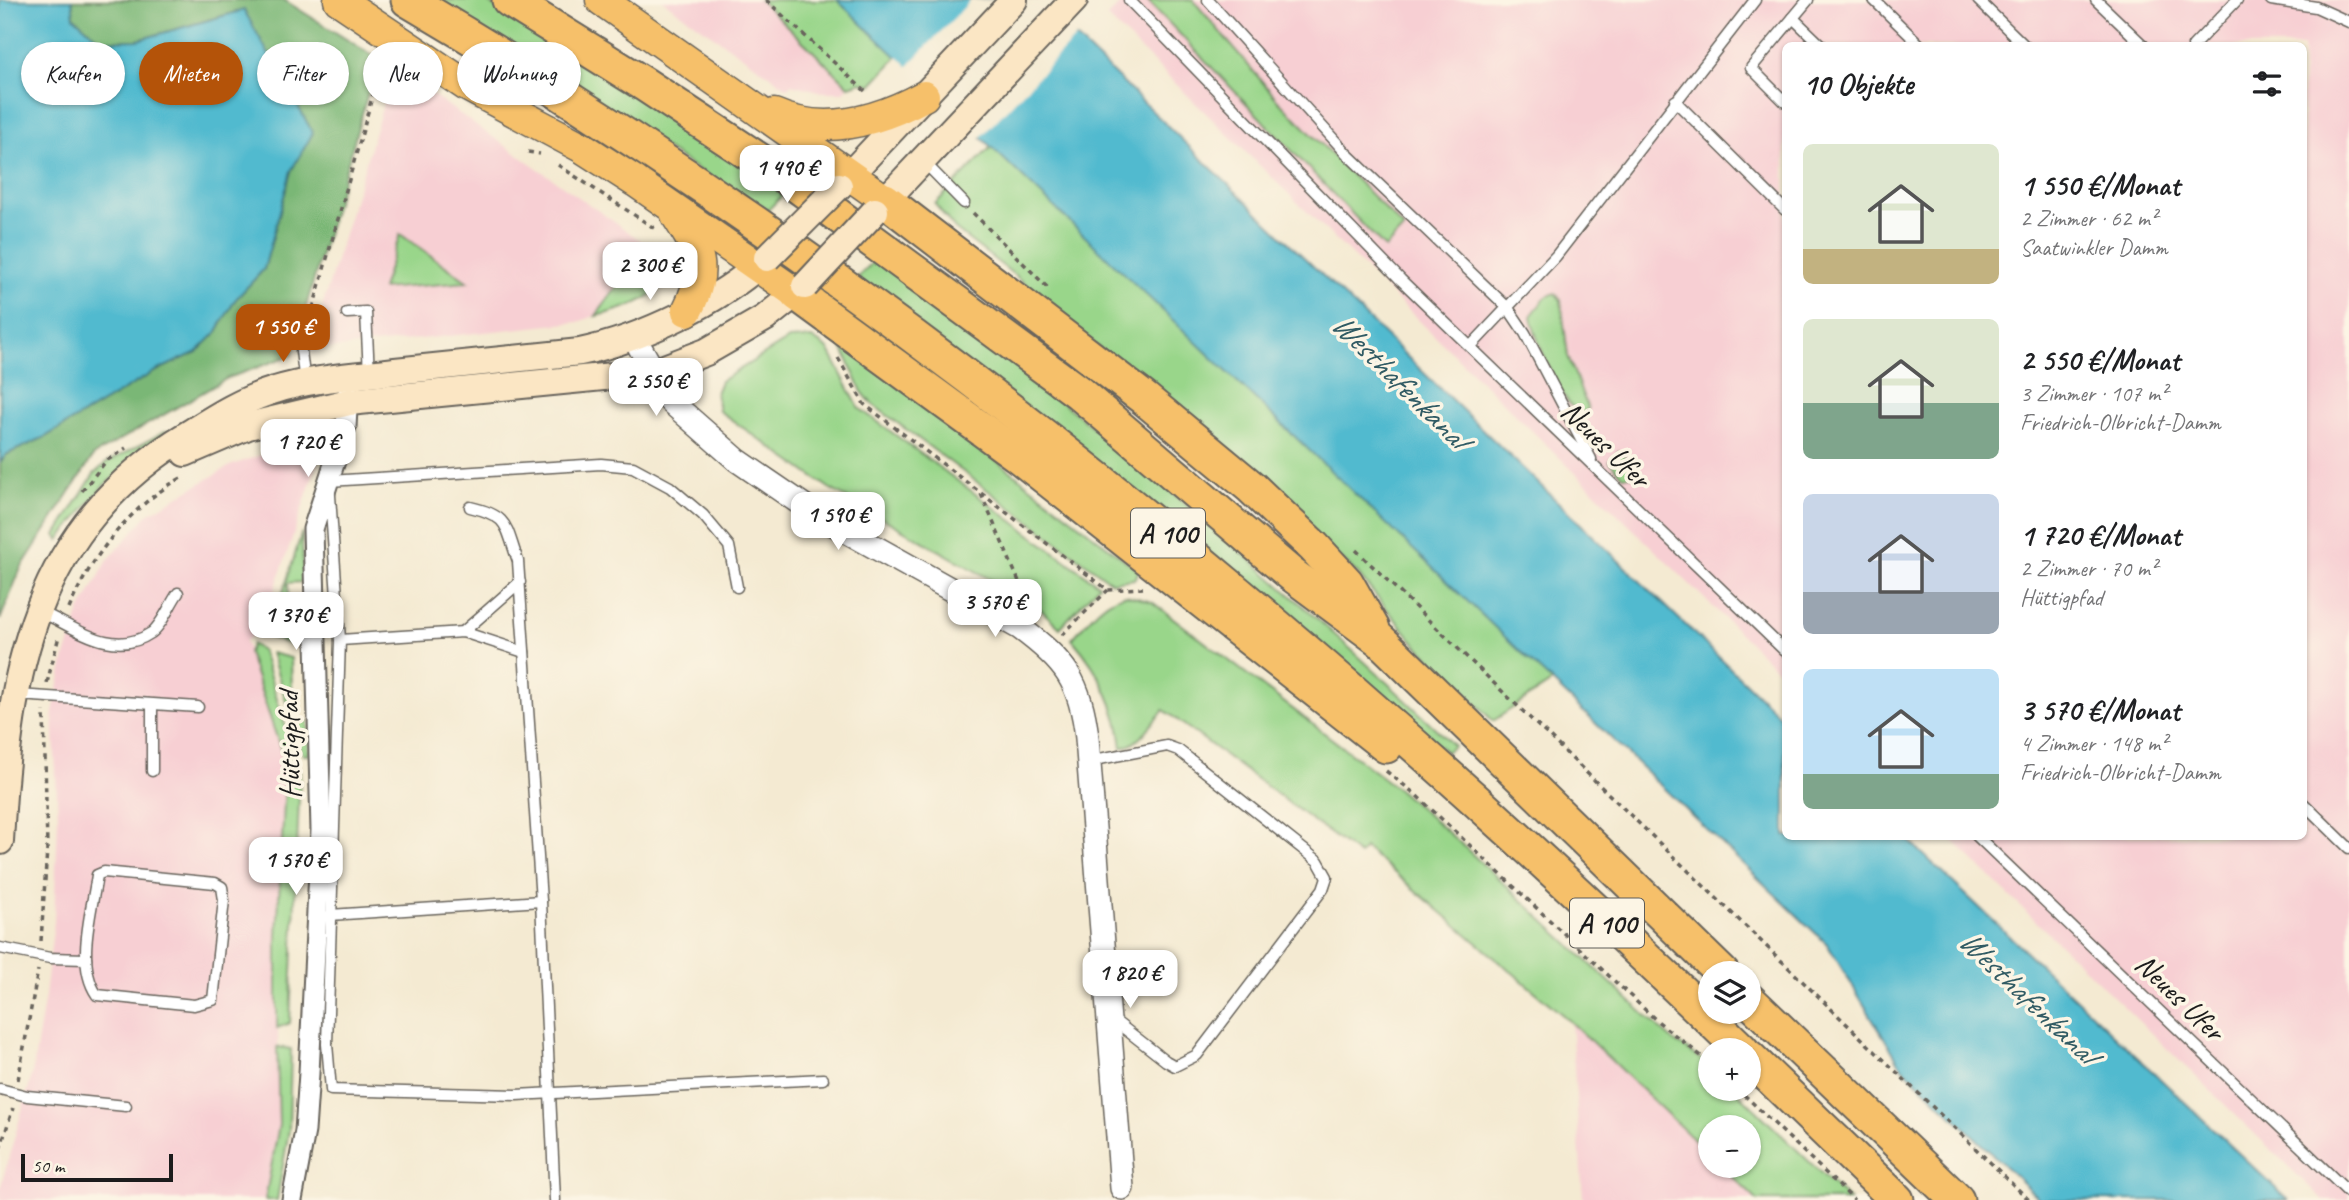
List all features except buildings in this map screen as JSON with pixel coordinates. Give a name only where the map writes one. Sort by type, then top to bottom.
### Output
[{"type":"highway","name":"A 100","points":[[408,0],[683,171],[1027,420],[1313,654],[1729,1038]]},
{"type":"highway","name":"A 100","points":[[509,0],[705,123],[932,282],[1078,392],[1291,574],[1380,640],[1710,961]]},
{"type":"highway","points":[[880,206],[1134,390],[1251,487],[1314,547],[1346,583],[1380,640]]},
{"type":"highway","points":[[801,290],[1017,455],[1431,781],[1471,797]]},
{"type":"highway","points":[[1761,1012],[1957,1200]]},
{"type":"highway","points":[[1761,1069],[1897,1200]]},
{"type":"main road","points":[[339,0],[467,86],[583,148],[763,262],[801,290]]},
{"type":"main road","points":[[601,0],[752,104],[844,180],[880,206]]},
{"type":"main road","points":[[41,601],[118,504],[168,463],[201,444],[355,384],[580,352],[634,337],[687,310],[763,262],[1014,0]]},
{"type":"main road","points":[[0,841],[3,775],[14,695],[41,601],[86,524],[137,471],[172,444],[248,400],[304,383],[355,384],[654,372],[706,352],[765,318],[801,290],[1069,6]]},
{"type":"main road","points":[[752,104],[785,119],[843,124],[877,118],[924,96]]},
{"type":"main road","points":[[668,203],[695,245],[699,256],[699,284],[687,310]]},
{"type":"street","points":[[634,337],[671,402],[711,439],[774,487],[843,530],[1020,628],[1048,649],[1068,673],[1083,701],[1122,1188]]},
{"type":"street","name":"Hüttigpfad","points":[[292,1200],[305,1131],[321,830],[313,528],[346,427],[355,384]]},
{"type":"lane","name":"Neues Ufer","points":[[1129,0],[1394,272],[1782,648]]},
{"type":"lane","points":[[1208,0],[1347,154],[1508,308],[1525,333],[1596,469]]},
{"type":"lane","points":[[1471,346],[1556,256],[1755,0]]},
{"type":"lane","points":[[1782,99],[1751,68],[1808,0]]},
{"type":"lane","points":[[1874,0],[1917,42]]},
{"type":"lane","points":[[1978,0],[2021,42]]},
{"type":"lane","points":[[2096,0],[2140,42]]},
{"type":"lane","points":[[2197,42],[2237,0]]},
{"type":"lane","points":[[2271,0],[2316,7],[2349,22]]},
{"type":"lane","points":[[1793,18],[1818,42]]},
{"type":"lane","points":[[1675,101],[1782,207]]},
{"type":"lane","points":[[922,160],[964,203]]},
{"type":"lane","points":[[347,313],[366,312],[355,384]]},
{"type":"lane","points":[[301,351],[304,383]]},
{"type":"lane","points":[[737,587],[729,546],[703,515],[670,488],[633,467],[601,464],[329,481],[340,640],[337,665],[338,766],[330,915],[327,1044],[331,1090],[548,1094],[823,1079]]},
{"type":"lane","points":[[470,507],[496,513],[504,522],[518,561],[541,901],[555,1200]]},
{"type":"lane","points":[[463,632],[520,582]]},
{"type":"lane","points":[[41,601],[64,622],[103,643],[134,641],[152,632],[178,593]]},
{"type":"lane","points":[[340,640],[463,632],[524,652]]},
{"type":"lane","points":[[14,695],[198,706]]},
{"type":"lane","points":[[152,705],[152,771]]},
{"type":"lane","points":[[1089,761],[1167,746],[1178,750],[1318,861],[1327,877],[1323,889],[1197,1055],[1190,1060],[1175,1066],[1108,1016]]},
{"type":"lane","points":[[2307,807],[2349,848]]},
{"type":"lane","name":"Neues Ufer","points":[[1982,840],[2349,1194]]},
{"type":"lane","points":[[104,872],[215,883],[222,887],[223,913],[213,1000],[205,1004],[97,995],[90,985],[86,959],[97,875],[104,872]]},
{"type":"lane","points":[[330,915],[541,901]]},
{"type":"lane","points":[[0,948],[40,956],[86,959]]},
{"type":"lane","points":[[0,1090],[126,1106]]},
{"type":"path","points":[[766,0],[865,91]]},
{"type":"path","points":[[301,351],[369,105]]},
{"type":"path","points":[[528,152],[541,154]]},
{"type":"path","points":[[552,161],[664,234]]},
{"type":"path","points":[[837,357],[864,404],[1108,590],[1148,588]]},
{"type":"path","points":[[0,1149],[16,1093],[40,956],[47,849],[44,698],[53,653],[77,589],[118,529],[185,476]]},
{"type":"path","points":[[981,492],[1033,613]]},
{"type":"path","points":[[1347,542],[2029,1200]]},
{"type":"path","points":[[1048,649],[1108,590]]},
{"type":"path","points":[[1381,767],[1414,793],[1656,1020],[1698,1053]]},
{"type":"path","points":[[1751,1101],[1854,1200]]},
{"type":"shaded area","points":[[662,0],[760,0],[849,86],[844,92],[823,92],[791,84],[788,88]]},
{"type":"shaded area","points":[[1124,0],[2349,0],[2349,1200],[2323,1200],[1952,840],[2307,840],[2307,42],[1782,42],[1782,674],[1107,17]]},
{"type":"shaded area","points":[[443,102],[667,259],[671,273],[664,286],[651,296],[578,322],[309,351],[383,105],[443,105]]},
{"type":"shaded area","points":[[319,442],[322,449],[267,613],[262,612],[255,633],[245,641],[286,765],[277,937],[279,1125],[265,1200],[0,1200],[0,1189],[32,1075],[45,996],[54,922],[58,817],[53,712],[65,656],[80,611],[108,560],[148,514],[232,465],[273,451]]},
{"type":"shaded area","points":[[1571,1022],[1698,1144],[1698,1178],[1734,1178],[1757,1200],[1583,1200]]},
{"type":"green space","points":[[72,0],[284,0],[363,50],[365,105],[292,355],[228,378],[94,455],[21,568],[0,620],[0,462],[7,454],[45,437],[154,372],[197,352],[216,333],[235,300],[264,269],[291,171],[312,133],[294,105],[349,105],[349,42],[257,42],[257,45],[236,12],[138,40],[101,41],[74,17]]},
{"type":"green space","points":[[436,0],[484,0],[553,42],[501,42]]},
{"type":"green space","points":[[760,0],[837,0],[898,56],[871,85],[861,82],[849,86]]},
{"type":"green space","points":[[1147,0],[1193,0],[1277,99],[1404,228],[1385,248]]},
{"type":"green space","points":[[581,59],[785,193],[765,213],[581,94]]},
{"type":"green space","points":[[992,146],[1553,681],[1493,721],[1415,643],[1357,573],[1017,277],[955,229],[935,204]]},
{"type":"green space","points":[[400,234],[468,282],[382,289]]},
{"type":"green space","points":[[647,245],[667,259],[671,273],[665,282],[639,302],[596,316]]},
{"type":"green space","points":[[877,258],[1173,493],[1315,617],[1454,746],[1446,752],[857,278]]},
{"type":"green space","points":[[1555,293],[1561,300],[1568,356],[1588,409],[1582,413],[1567,400],[1558,386],[1533,325],[1531,316],[1546,297]]},
{"type":"green space","points":[[837,336],[1139,571],[1134,579],[1112,582],[1107,579],[872,404],[862,392]]},
{"type":"green space","points":[[812,338],[828,349],[859,408],[1099,585],[1060,628],[1037,606],[829,488],[719,411],[716,393],[721,381],[789,339]]},
{"type":"green space","points":[[166,431],[169,433],[103,486],[59,540],[56,535],[94,474],[106,463]]},
{"type":"green space","points":[[1619,451],[1641,472],[1638,476],[1623,476],[1609,461]]},
{"type":"green space","points":[[302,532],[303,582],[288,583],[290,644],[269,637]]},
{"type":"green space","points":[[1126,595],[1152,602],[1399,790],[1458,841],[1670,1038],[1698,1057],[1698,1101],[1746,1101],[1761,1115],[1698,1115],[1698,1144],[1571,1022],[1365,848],[1359,855],[1164,710],[1141,737],[1122,748],[1116,718],[1106,690],[1091,663],[1072,639],[1103,606]]},
{"type":"green space","points":[[252,644],[262,651],[300,773],[290,1023],[277,1028],[277,936],[286,765],[248,652]]},
{"type":"green space","points":[[271,653],[291,658],[293,721],[308,721],[309,755],[303,755]]},
{"type":"green space","points":[[277,1047],[291,1049],[289,1130],[277,1200],[265,1200],[279,1125]]},
{"type":"green space","points":[[1761,1115],[1849,1200],[1757,1200],[1734,1178],[1761,1178]]},
{"type":"water","points":[[0,0],[72,0],[74,17],[101,41],[138,40],[244,10],[262,42],[257,42],[257,105],[297,105],[313,133],[291,171],[264,269],[235,300],[216,333],[197,352],[154,372],[45,437],[7,454],[0,462]]},
{"type":"water","name":"Westhafenkanal","points":[[837,0],[1037,0],[1782,718],[1782,840],[1908,840],[2288,1200],[2040,1200],[1902,1067],[1827,944]]},
{"type":"pier","points":[[971,0],[1042,0],[1084,40],[1078,35],[979,139],[895,59],[898,56],[908,66]]}]
